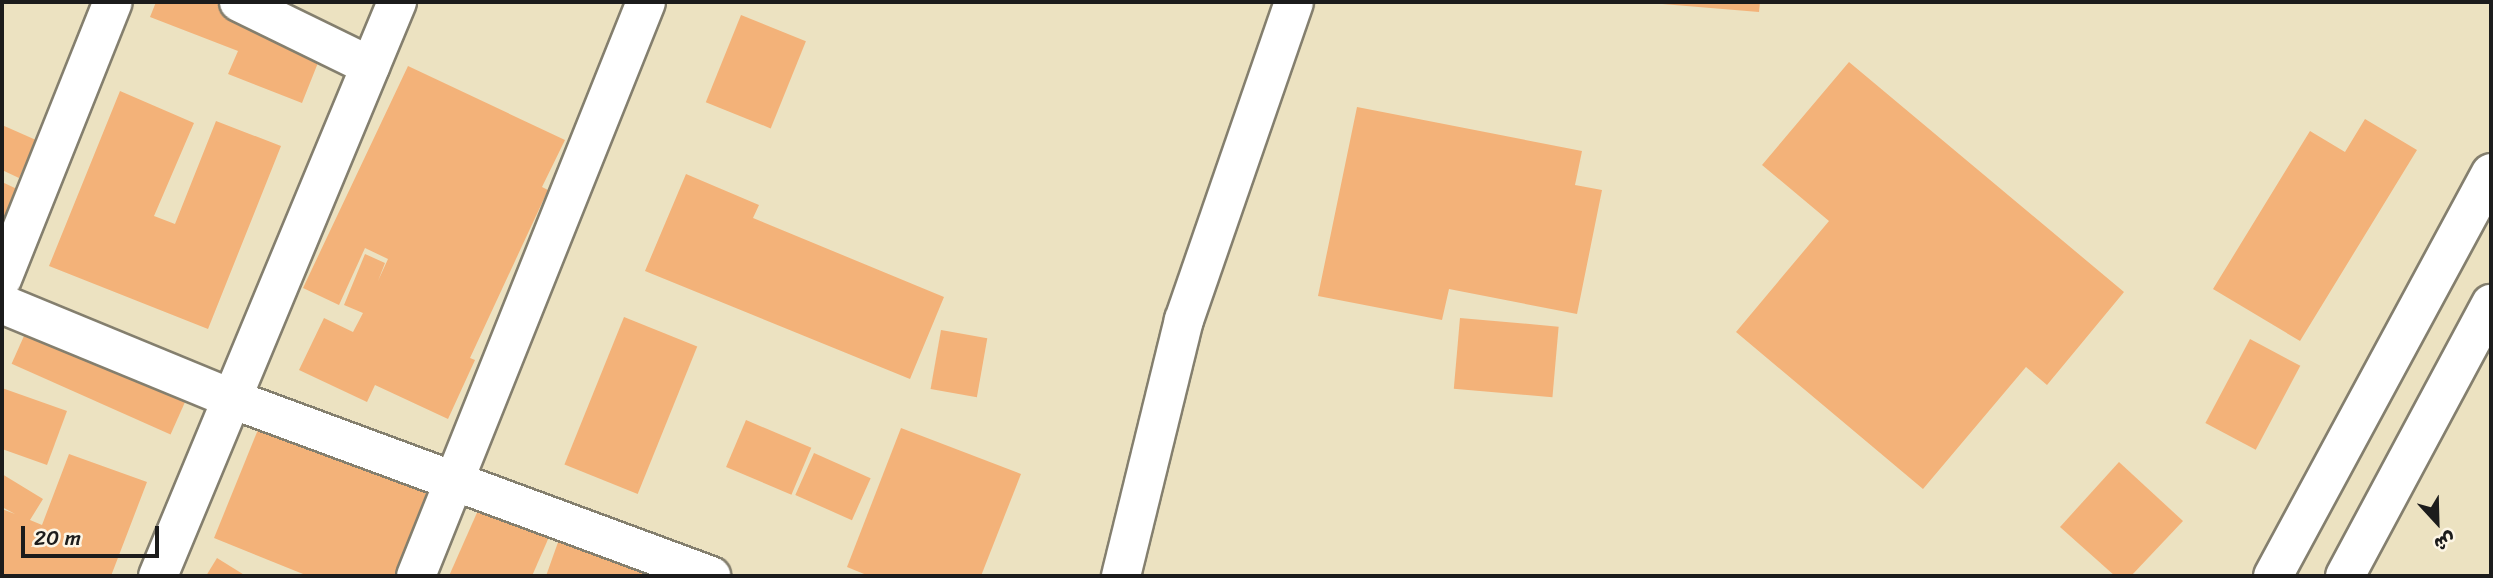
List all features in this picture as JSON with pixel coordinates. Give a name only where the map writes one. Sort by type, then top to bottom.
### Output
[{"type":"street","points":[[2,279],[113,2]]},
{"type":"street","points":[[239,2],[370,66]]},
{"type":"street","points":[[158,576],[397,2]]},
{"type":"street","points":[[416,576],[646,2]]},
{"type":"street","points":[[1121,576],[1184,320],[1294,2]]},
{"type":"street","points":[[2273,576],[2491,173]]},
{"type":"street","points":[[2,304],[232,399],[711,576]]},
{"type":"street","points":[[2345,576],[2491,304]]},
{"type":"building","points":[[156,2],[258,2],[331,30],[302,103],[228,74],[238,51],[150,17]]},
{"type":"building","points":[[1638,2],[1760,2],[1759,12]]},
{"type":"building","points":[[741,15],[806,41],[771,128],[706,102]]},
{"type":"building","points":[[1849,62],[2124,292],[2047,385],[2026,367],[1923,489],[1736,332],[1829,221],[1762,165]]},
{"type":"building","points":[[408,66],[565,140],[542,187],[548,190],[470,358],[475,360],[448,419],[375,385],[367,402],[299,370],[324,318],[353,332],[363,313],[344,305],[365,254],[385,263],[378,281],[388,259],[365,248],[339,305],[303,288]]},
{"type":"building","points":[[120,91],[194,123],[154,216],[175,224],[216,121],[281,146],[208,329],[49,266]]},
{"type":"building","points":[[1357,107],[1582,151],[1575,185],[1602,190],[1577,314],[1449,289],[1442,320],[1318,296]]},
{"type":"building","points":[[2365,119],[2417,150],[2300,341],[2213,289],[2310,131],[2345,152]]},
{"type":"building","points":[[2,125],[36,140],[19,178],[2,170]]},
{"type":"building","points":[[686,174],[759,205],[753,218],[944,297],[910,379],[645,271]]},
{"type":"building","points":[[2,182],[17,189],[2,223]]},
{"type":"building","points":[[36,309],[195,380],[171,435],[12,364]]},
{"type":"building","points":[[624,317],[697,347],[638,494],[564,464]]},
{"type":"building","points":[[1460,318],[1559,327],[1552,397],[1454,389]]},
{"type":"building","points":[[941,330],[987,338],[977,397],[931,389]]},
{"type":"building","points":[[2250,339],[2300,366],[2256,450],[2205,423]]},
{"type":"building","points":[[2,388],[67,411],[47,465],[2,449]]},
{"type":"building","points":[[266,410],[439,462],[394,576],[308,576],[214,538]]},
{"type":"building","points":[[746,420],[811,448],[791,495],[726,467]]},
{"type":"building","points":[[901,428],[1021,474],[981,576],[869,576],[847,567]]},
{"type":"building","points":[[814,453],[871,478],[852,520],[795,495]]},
{"type":"building","points":[[69,454],[147,482],[111,576],[2,576],[2,509],[15,514],[2,507],[2,474],[43,499],[30,520],[42,525]]},
{"type":"building","points":[[2119,462],[2183,521],[2131,576],[2115,576],[2060,527]]},
{"type":"building","points":[[483,499],[552,530],[532,576],[449,576]]},
{"type":"building","points":[[562,531],[685,557],[730,572],[729,576],[546,576]]},
{"type":"building","points":[[217,558],[246,576],[206,576]]}]
